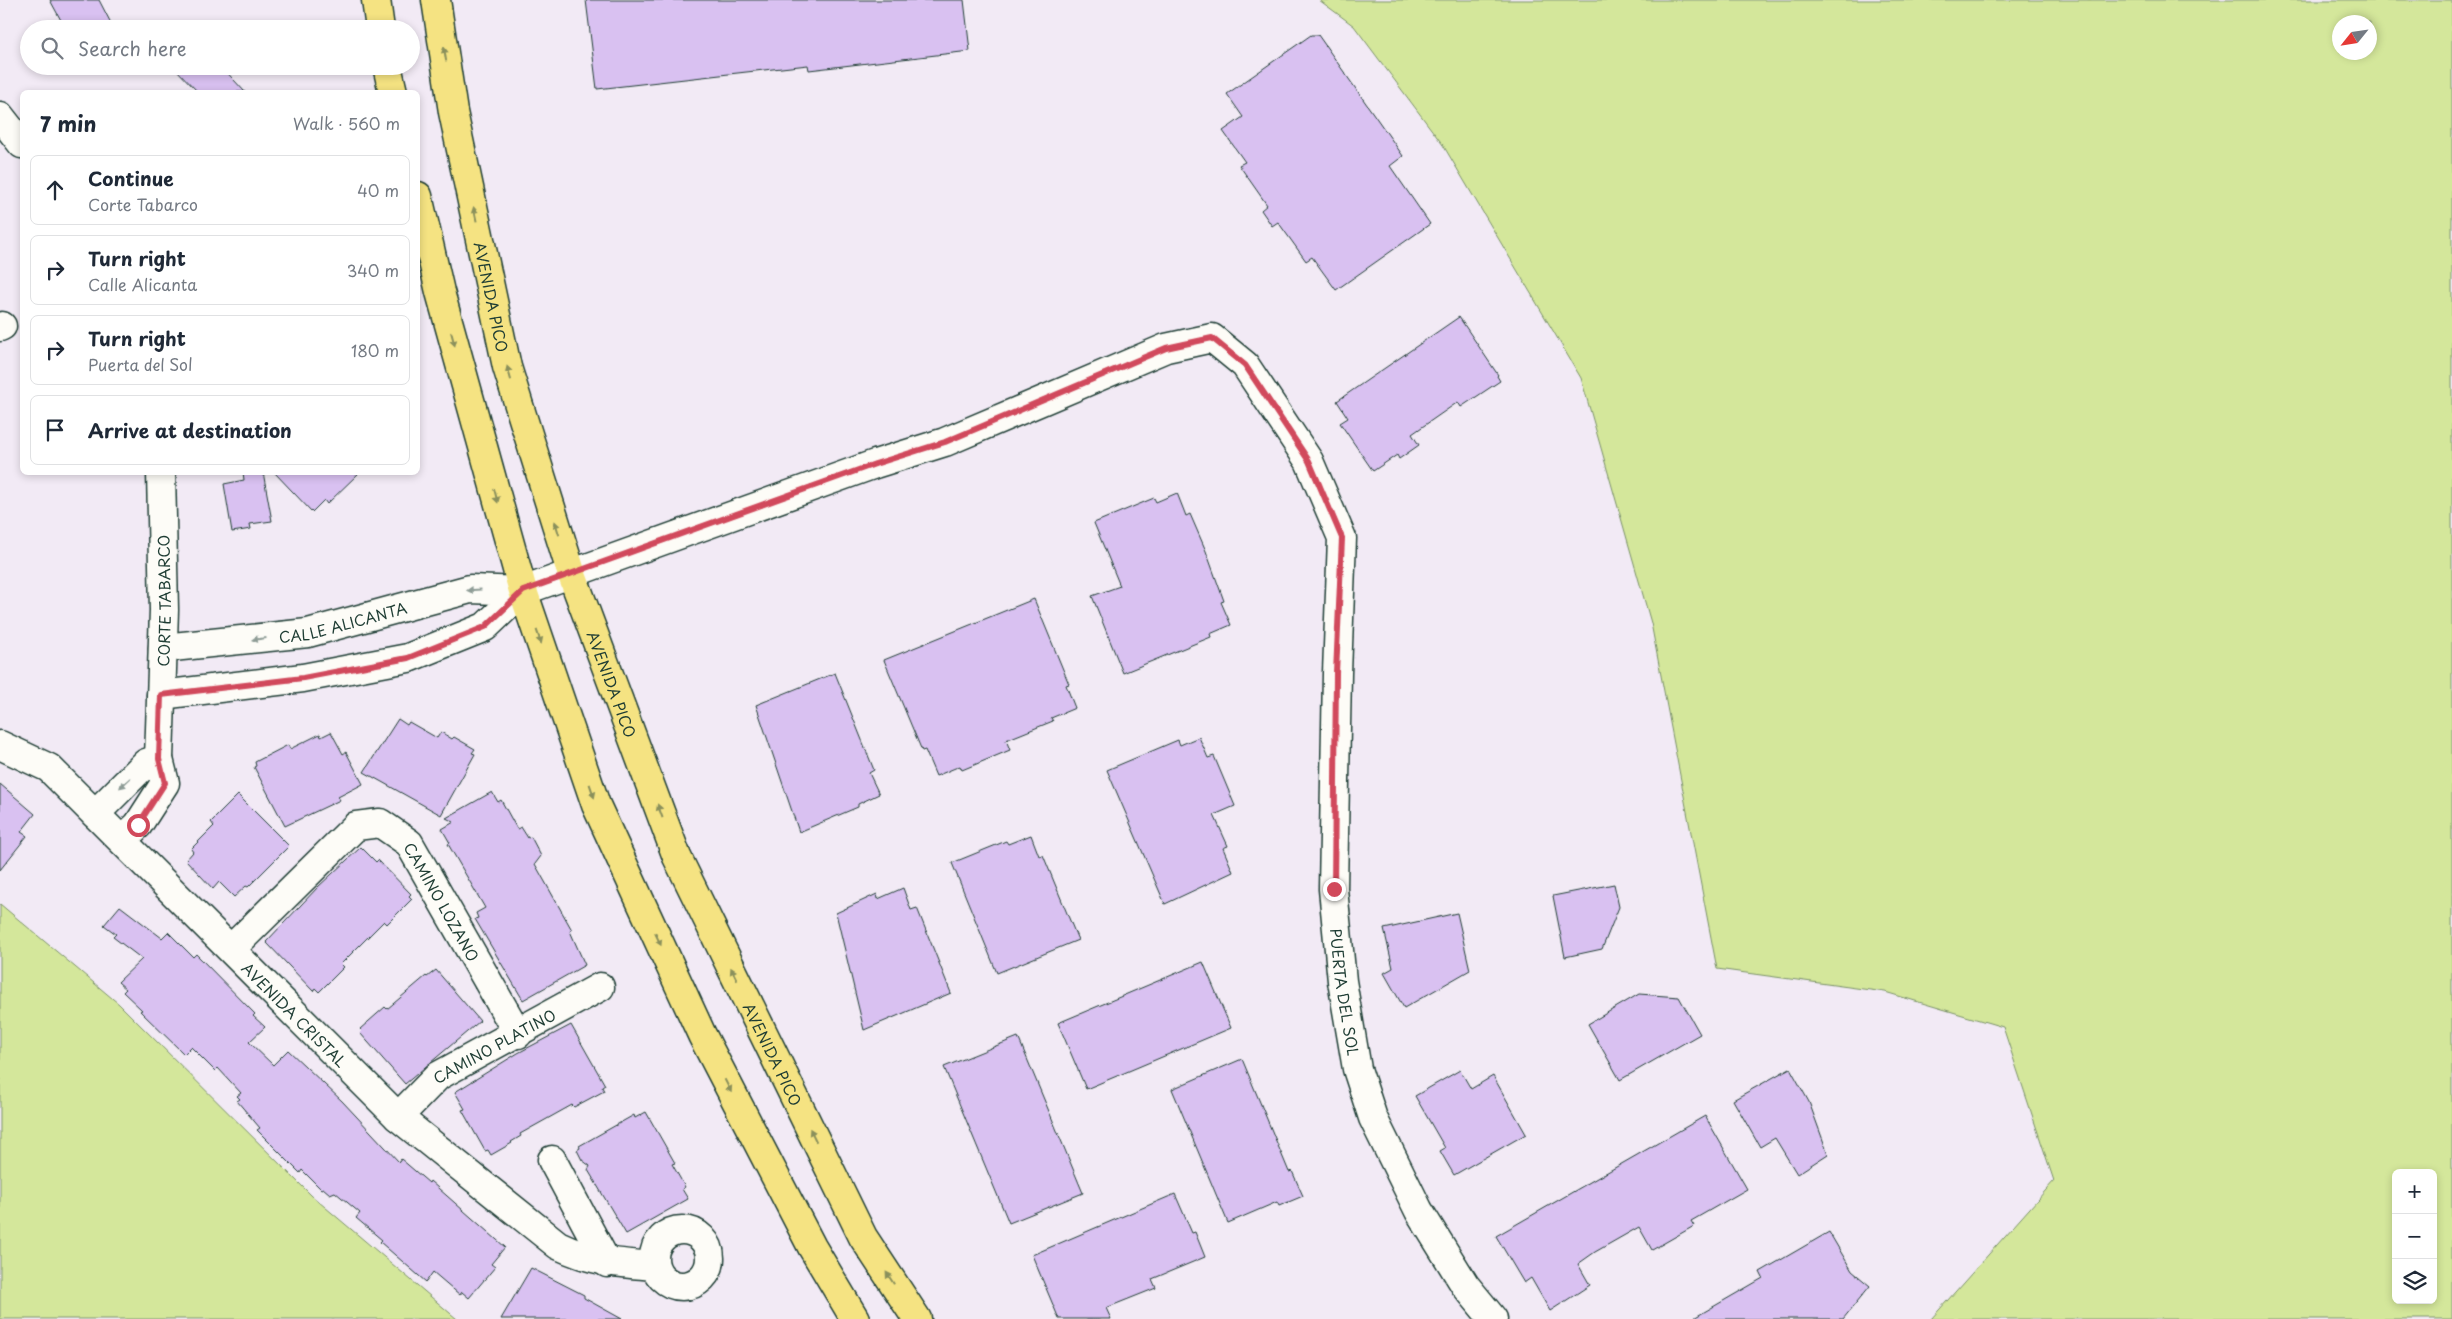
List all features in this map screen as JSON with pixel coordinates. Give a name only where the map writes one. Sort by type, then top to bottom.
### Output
[{"type":"main road","points":[[376,0],[379,20]]},
{"type":"main road","name":"AVENIDA PICO","points":[[436,0],[453,112],[507,367],[572,575],[677,857],[863,1237],[916,1319]]},
{"type":"main road","points":[[389,75],[393,90]]},
{"type":"main road","points":[[420,205],[440,292],[523,591],[596,805],[702,1035],[812,1247],[855,1319]]},
{"type":"street","points":[[0,116],[20,141]]},
{"type":"street","name":"CALLE ALICANTA","points":[[163,648],[308,633],[470,589],[523,591],[572,575],[875,464],[945,442],[1166,348],[1212,338]]},
{"type":"street","name":"PUERTA DEL SOL","points":[[1212,338],[1245,365],[1309,461],[1342,538],[1336,673],[1334,889],[1342,981],[1357,1070],[1373,1118],[1419,1211],[1465,1285],[1494,1319]]},
{"type":"street","name":"CORTE TABARCO","points":[[122,840],[138,825],[165,783],[159,759],[163,648],[161,475]]},
{"type":"street","name":"CALLE ALICANTA","points":[[161,695],[303,678],[408,658],[485,627],[523,591]]},
{"type":"street","name":"AVENIDA CRISTAL","points":[[0,745],[49,768],[398,1117],[558,1244],[584,1257],[607,1263],[654,1266]]},
{"type":"street","points":[[95,814],[146,763],[159,759]]},
{"type":"street","name":"CAMINO LOZANO","points":[[231,949],[356,826],[380,823],[409,843],[518,1034]]},
{"type":"street","name":"CAMINO PLATINO","points":[[398,1117],[438,1076],[518,1034],[600,987]]},
{"type":"street","points":[[552,1160],[607,1263]]},
{"type":"green space","points":[[1319,0],[2452,0],[2452,1319],[1931,1319],[2054,1181],[2003,1027],[1885,992],[1717,969],[1651,623],[1581,378],[1443,145],[1354,26]]},
{"type":"green space","points":[[0,904],[119,1004],[312,1196],[457,1319],[0,1319]]},
{"type":"building","points":[[50,0],[99,0],[109,20],[61,20]]},
{"type":"building","points":[[586,0],[964,0],[970,51],[809,70],[808,65],[597,89]]},
{"type":"building","points":[[1311,35],[1318,35],[1403,156],[1390,166],[1430,224],[1336,290],[1312,257],[1306,261],[1278,222],[1272,226],[1261,210],[1267,205],[1239,165],[1245,162],[1223,131],[1243,117],[1227,94]]},
{"type":"building","points":[[182,75],[229,75],[243,90],[196,90]]},
{"type":"building","points":[[1459,317],[1498,375],[1500,381],[1461,407],[1458,402],[1412,434],[1419,445],[1399,459],[1397,455],[1373,471],[1340,423],[1348,418],[1337,401]]},
{"type":"building","points":[[243,475],[264,475],[272,521],[250,524],[251,529],[232,532],[224,484],[244,480]]},
{"type":"building","points":[[277,475],[357,475],[327,504],[324,500],[312,512]]},
{"type":"building","points":[[1177,493],[1186,516],[1190,514],[1206,551],[1224,601],[1221,602],[1231,625],[1210,634],[1211,637],[1123,673],[1092,596],[1120,586],[1094,523],[1154,498],[1156,502]]},
{"type":"building","points":[[1034,599],[1069,684],[1066,685],[1075,708],[1051,718],[1053,721],[1006,740],[1010,750],[962,770],[960,766],[936,776],[925,750],[922,751],[884,660]]},
{"type":"building","points":[[835,673],[874,770],[869,773],[879,794],[858,804],[858,807],[799,832],[756,705]]},
{"type":"building","points":[[398,719],[407,725],[409,722],[437,738],[441,732],[452,739],[454,737],[475,749],[472,753],[475,754],[441,815],[364,772]]},
{"type":"building","points":[[331,732],[343,754],[346,752],[363,784],[338,797],[340,800],[285,826],[254,767],[256,766],[255,762],[288,745],[290,749],[320,734],[321,737]]},
{"type":"building","points":[[1199,737],[1208,758],[1214,756],[1235,806],[1214,815],[1228,846],[1223,848],[1233,872],[1165,904],[1107,770],[1178,740],[1180,745]]},
{"type":"building","points":[[0,784],[35,814],[21,832],[27,836],[0,870]]},
{"type":"building","points":[[492,792],[498,802],[501,800],[517,829],[521,827],[528,838],[531,837],[541,856],[535,864],[572,930],[570,931],[585,965],[523,1000],[475,919],[478,918],[476,913],[485,908],[448,844],[450,843],[442,829],[454,822],[446,818]]},
{"type":"building","points":[[238,795],[289,846],[248,887],[246,886],[234,897],[219,882],[213,889],[186,860],[193,852],[191,849],[214,826],[211,822]]},
{"type":"building","points":[[1031,835],[1039,856],[1043,855],[1078,940],[997,973],[952,863],[1006,841],[1008,844]]},
{"type":"building","points":[[361,847],[376,862],[378,860],[411,894],[409,896],[412,899],[387,924],[384,921],[341,964],[344,967],[319,992],[315,988],[313,991],[266,942],[318,887]]},
{"type":"building","points":[[1614,884],[1619,907],[1602,949],[1565,957],[1553,896]]},
{"type":"building","points":[[903,888],[911,910],[917,908],[951,993],[864,1030],[836,913],[877,894],[878,899]]},
{"type":"building","points":[[120,906],[162,938],[168,932],[193,957],[196,954],[255,1014],[253,1016],[265,1027],[249,1042],[273,1065],[288,1050],[342,1101],[399,1162],[401,1159],[429,1183],[430,1181],[505,1247],[491,1264],[495,1267],[469,1298],[462,1292],[460,1295],[433,1272],[426,1282],[380,1242],[382,1240],[356,1218],[360,1213],[335,1192],[330,1194],[323,1188],[321,1189],[302,1170],[300,1173],[257,1130],[260,1128],[237,1101],[240,1099],[237,1096],[241,1093],[218,1068],[215,1071],[191,1047],[184,1054],[123,992],[126,989],[118,982],[142,959],[113,937],[116,934],[104,925]]},
{"type":"building","points":[[1457,913],[1470,970],[1404,1008],[1384,973],[1393,968],[1384,929]]},
{"type":"building","points":[[1203,962],[1231,1028],[1086,1089],[1058,1023]]},
{"type":"building","points":[[436,970],[480,1021],[405,1084],[360,1033],[362,1031],[360,1029],[385,1007],[387,1009],[426,976]]},
{"type":"building","points":[[1639,994],[1679,997],[1700,1034],[1620,1080],[1588,1024]]},
{"type":"building","points":[[571,1025],[605,1085],[602,1087],[604,1091],[574,1107],[572,1105],[520,1134],[521,1136],[512,1143],[491,1155],[488,1150],[485,1151],[462,1110],[465,1109],[455,1092],[518,1053]]},
{"type":"building","points":[[1018,1037],[1083,1193],[1009,1223],[944,1067]]},
{"type":"building","points":[[1242,1059],[1289,1172],[1292,1171],[1303,1196],[1279,1206],[1277,1202],[1228,1223],[1172,1089]]},
{"type":"building","points":[[1790,1068],[1809,1102],[1828,1154],[1797,1174],[1775,1138],[1760,1147],[1733,1100]]},
{"type":"building","points":[[1460,1070],[1471,1089],[1493,1076],[1526,1134],[1454,1175],[1440,1151],[1445,1148],[1415,1096]]},
{"type":"building","points":[[646,1112],[675,1163],[672,1164],[685,1187],[682,1189],[688,1199],[626,1234],[588,1170],[590,1166],[582,1160],[577,1150],[580,1148],[579,1146],[634,1115],[635,1118]]},
{"type":"building","points":[[1705,1116],[1747,1189],[1691,1221],[1694,1226],[1652,1250],[1639,1227],[1595,1252],[1578,1264],[1590,1285],[1550,1311],[1531,1278],[1524,1283],[1496,1236]]},
{"type":"building","points":[[1175,1194],[1192,1233],[1195,1232],[1205,1257],[1152,1279],[1156,1288],[1106,1308],[1111,1319],[1059,1319],[1032,1255]]},
{"type":"building","points":[[1829,1232],[1852,1271],[1870,1286],[1843,1319],[1692,1319],[1763,1278],[1760,1272]]},
{"type":"building","points":[[531,1268],[584,1295],[584,1298],[622,1319],[501,1319]]},
{"type":"route","points":[[138,825],[165,783],[159,759],[161,695],[303,678],[408,658],[485,627],[523,591],[717,523],[875,464],[945,442],[1166,348],[1212,338],[1245,365],[1309,461],[1342,538],[1336,673],[1334,889]]}]
